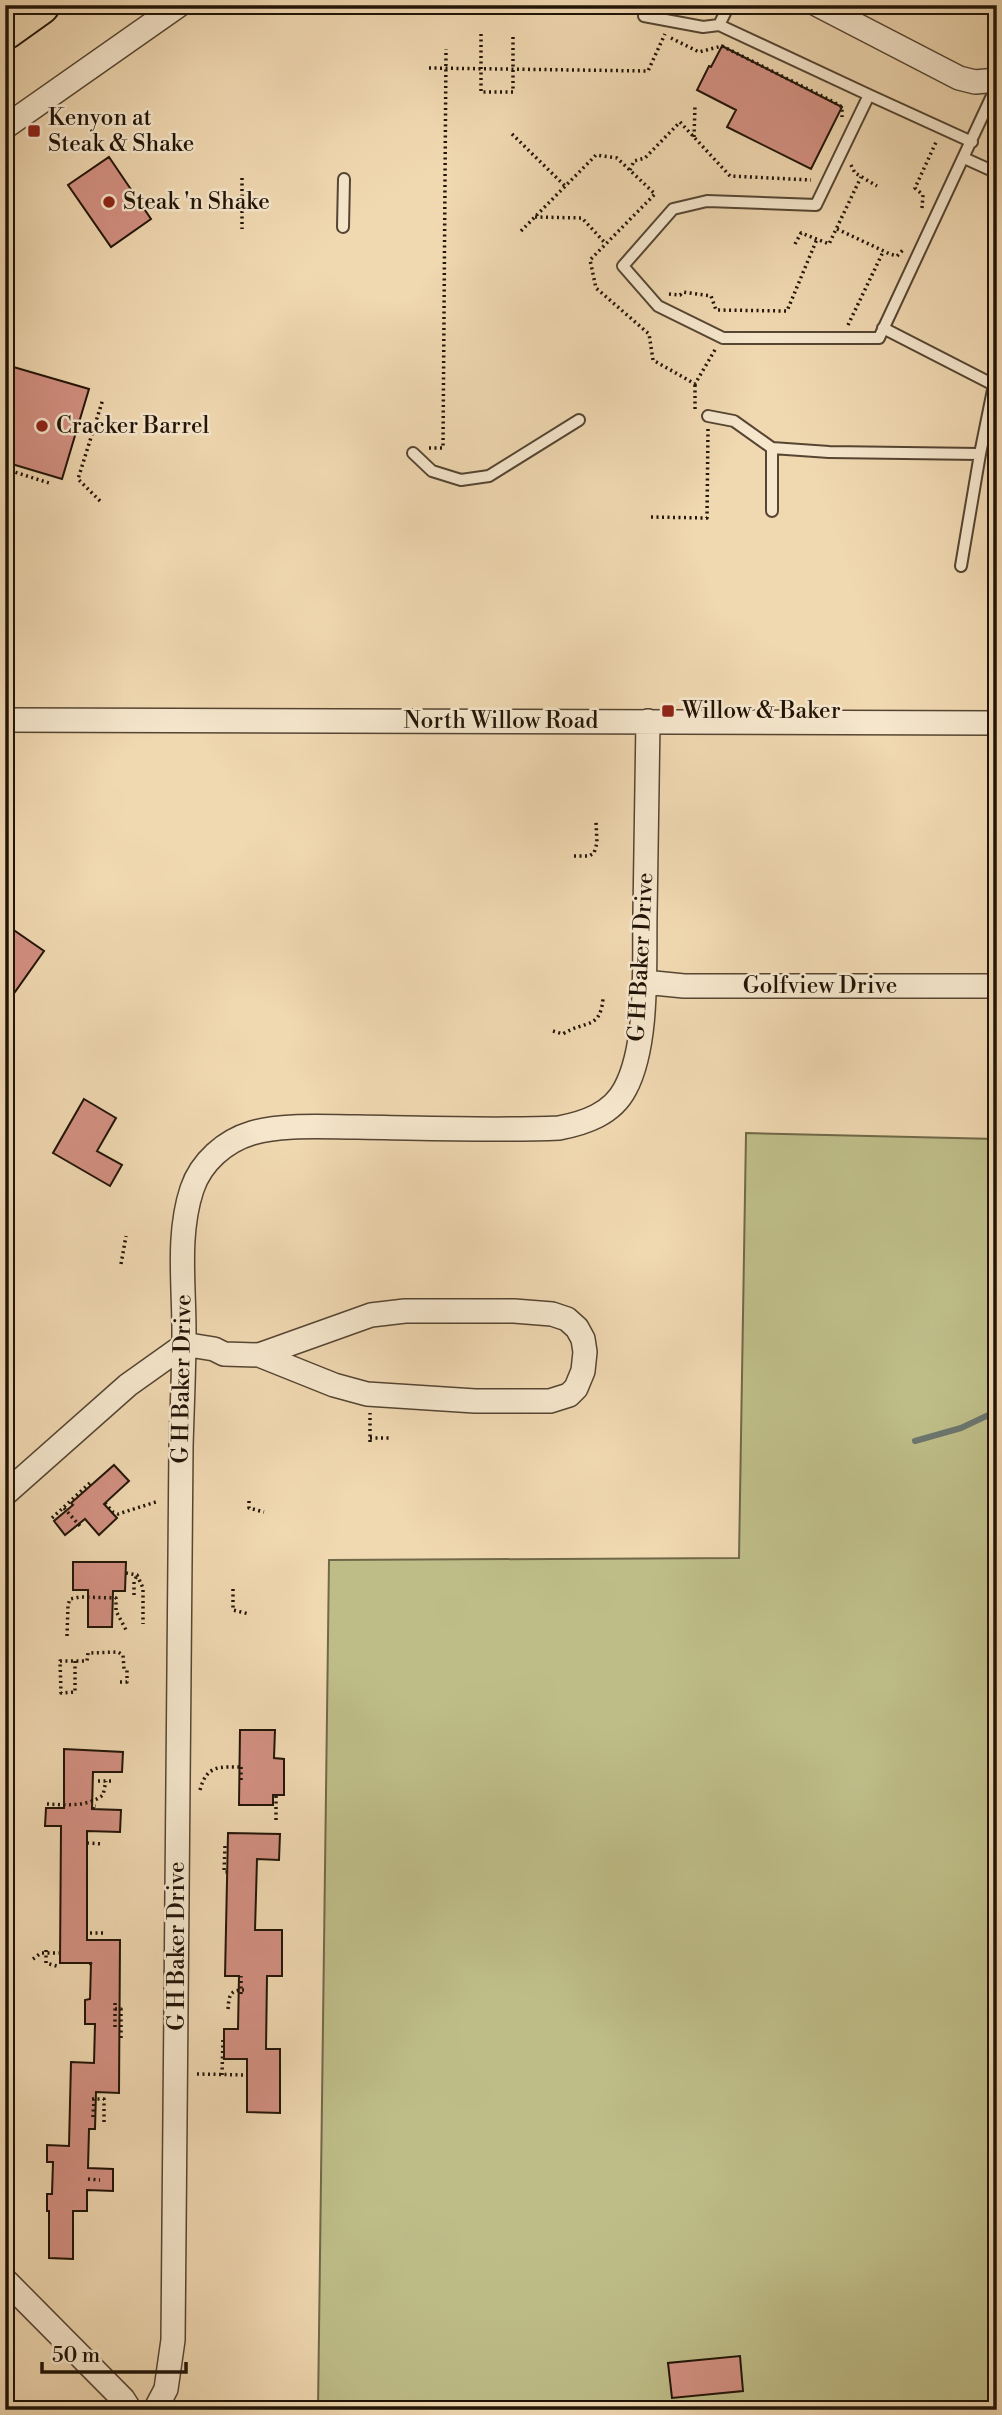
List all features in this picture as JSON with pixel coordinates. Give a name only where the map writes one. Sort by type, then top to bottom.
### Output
[{"type":"highway","points":[[5,30],[40,5]]},
{"type":"street","points":[[5,127],[179,5]]},
{"type":"street","points":[[818,5],[959,78],[997,83]]},
{"type":"street","name":"North Willow Road","points":[[5,720],[997,723]]},
{"type":"street","name":"G H Baker Drive","points":[[155,2410],[166,2389],[173,2340],[183,1247],[192,1186],[202,1169],[228,1143],[250,1133],[268,1129],[559,1128],[595,1118],[618,1099],[634,1070],[640,1034],[644,982],[648,721]]},
{"type":"street","name":"Golfview Drive","points":[[644,982],[684,986],[997,986]]},
{"type":"street","points":[[5,1494],[128,1385],[183,1344],[224,1353],[259,1355],[334,1385],[371,1395],[475,1402],[550,1401],[569,1395],[576,1388],[583,1371],[585,1352],[583,1339],[577,1328],[567,1319],[552,1314],[514,1311],[405,1311],[368,1317],[259,1355]]},
{"type":"street","points":[[5,2280],[123,2399],[130,2410]]},
{"type":"lane","points":[[719,25],[729,5]]},
{"type":"lane","points":[[644,16],[703,27],[719,25],[972,142]]},
{"type":"lane","points":[[869,95],[816,205],[707,201],[673,209],[623,266],[659,306],[723,338],[879,338],[997,83]]},
{"type":"lane","points":[[964,158],[997,173]]},
{"type":"lane","points":[[343,226],[344,178]]},
{"type":"lane","points":[[883,328],[996,386],[980,454],[961,566]]},
{"type":"lane","points":[[708,416],[734,421],[772,448],[829,452],[980,454]]},
{"type":"lane","points":[[418,450],[432,471],[461,480],[489,476],[579,420]]},
{"type":"lane","points":[[772,448],[772,511]]},
{"type":"path","points":[[481,34],[481,92],[513,92],[513,34]]},
{"type":"path","points":[[429,68],[648,71],[664,34],[699,52],[722,46],[834,102],[842,107],[842,118]]},
{"type":"path","points":[[418,450],[443,448],[446,50]]},
{"type":"path","points":[[694,137],[695,105]]},
{"type":"path","points":[[630,170],[634,160],[645,158],[680,122],[730,176],[812,180]]},
{"type":"path","points":[[918,218],[923,208],[923,195],[915,188],[942,128]]},
{"type":"path","points":[[512,134],[565,186]]},
{"type":"path","points":[[854,155],[851,167],[861,177],[877,186]]},
{"type":"path","points":[[795,244],[801,233],[829,244],[861,177]]},
{"type":"path","points":[[242,178],[242,229]]},
{"type":"path","points":[[535,217],[582,218],[606,244]]},
{"type":"path","points":[[837,229],[883,252],[897,256],[903,250]]},
{"type":"path","points":[[646,293],[680,295],[683,292],[711,296],[716,310],[787,311],[817,239]]},
{"type":"path","points":[[841,338],[883,252]]},
{"type":"path","points":[[5,361],[14,331]]},
{"type":"path","points":[[695,384],[695,416]]},
{"type":"path","points":[[100,501],[78,479],[103,399]]},
{"type":"path","points":[[651,517],[708,517],[708,416]]},
{"type":"path","points":[[5,469],[49,483]]},
{"type":"path","points":[[574,856],[589,856],[594,853],[597,843],[596,822]]},
{"type":"path","points":[[553,1031],[563,1034],[595,1021],[600,1017],[603,999]]},
{"type":"path","points":[[121,1264],[126,1236]]},
{"type":"path","points":[[371,1395],[370,1440],[390,1438]]},
{"type":"path","points":[[52,1518],[60,1514],[92,1481]]},
{"type":"path","points":[[105,1503],[118,1514],[180,1494]]},
{"type":"path","points":[[249,1502],[249,1508],[264,1512]]},
{"type":"path","points":[[64,1508],[80,1526]]},
{"type":"path","points":[[126,1573],[137,1575]]},
{"type":"path","points":[[134,1595],[137,1575]]},
{"type":"path","points":[[137,1575],[143,1588],[143,1623]]},
{"type":"path","points":[[233,1589],[233,1610],[248,1614]]},
{"type":"path","points":[[67,1636],[70,1599],[80,1597],[116,1598],[116,1611],[126,1630]]},
{"type":"path","points":[[75,1661],[75,1692],[61,1693],[60,1661],[75,1661],[86,1661],[88,1653],[123,1655],[127,1682],[120,1682]]},
{"type":"path","points":[[199,1799],[203,1779],[211,1770],[222,1766],[242,1767],[242,1780]]},
{"type":"path","points":[[98,1780],[114,1781]]},
{"type":"path","points":[[50,1805],[92,1801],[103,1795],[106,1781]]},
{"type":"path","points":[[276,1795],[276,1820]]},
{"type":"path","points":[[86,1843],[103,1844]]},
{"type":"path","points":[[225,1846],[224,1872],[227,1872]]},
{"type":"path","points":[[90,1933],[105,1933]]},
{"type":"path","points":[[33,1959],[45,1952],[59,1953]]},
{"type":"path","points":[[45,1952],[46,1963],[60,1967]]},
{"type":"path","points":[[228,2009],[231,1993],[242,1991],[241,1976]]},
{"type":"path","points":[[115,2027],[115,2006],[121,2008],[121,2038]]},
{"type":"path","points":[[222,2075],[223,2038]]},
{"type":"path","points":[[175,2074],[247,2075]]},
{"type":"path","points":[[93,2116],[93,2099],[104,2099],[104,2122]]},
{"type":"path","points":[[5,2144],[14,2137]]},
{"type":"path","points":[[88,2179],[100,2180]]},
{"type":"shaded area","points":[[746,1133],[997,1139],[997,2410],[318,2410],[329,1560],[739,1558]]},
{"type":"building","points":[[722,46],[842,107],[811,169],[727,127],[736,110],[697,90]]},
{"type":"building","name":"Steak 'n Shake","points":[[109,157],[151,219],[111,247],[68,185]]},
{"type":"building","name":"Cracker Barrel","points":[[10,366],[89,389],[62,479],[5,462],[5,382]]},
{"type":"building","points":[[5,924],[44,951],[5,1006]]},
{"type":"building","points":[[84,1099],[116,1118],[97,1151],[122,1165],[110,1186],[53,1153]]},
{"type":"building","points":[[114,1465],[129,1481],[104,1504],[117,1518],[99,1535],[85,1519],[65,1535],[54,1521]]},
{"type":"building","points":[[73,1562],[126,1562],[125,1591],[113,1591],[112,1627],[88,1627],[88,1590],[73,1590]]},
{"type":"building","points":[[240,1730],[275,1730],[274,1758],[284,1759],[284,1795],[273,1795],[273,1805],[239,1805]]},
{"type":"building","points":[[64,1749],[123,1752],[122,1772],[93,1772],[92,1809],[121,1810],[120,1832],[87,1831],[87,1940],[120,1940],[119,2093],[96,2092],[95,2129],[89,2129],[88,2168],[113,2169],[113,2191],[87,2190],[87,2211],[73,2211],[73,2259],[49,2258],[47,2194],[52,2194],[53,2162],[47,2162],[47,2145],[69,2146],[71,2062],[94,2063],[95,2024],[85,2024],[85,2000],[90,1999],[91,1963],[60,1963],[61,1826],[45,1826],[46,1808],[64,1808]]},
{"type":"building","points":[[228,1833],[280,1834],[279,1860],[257,1859],[255,1930],[282,1930],[282,1976],[267,1976],[266,2049],[280,2049],[280,2113],[247,2112],[247,2059],[224,2059],[224,2029],[238,2029],[239,1976],[225,1976]]},
{"type":"building","points":[[740,2356],[743,2391],[672,2398],[668,2363]]},
{"type":"waterway","points":[[915,1441],[961,1428],[997,1411]]},
{"type":"place","name":"Kenyon at Steak & Shake","points":[[34,131]]},
{"type":"place","name":"Steak 'n Shake","points":[[109,202]]},
{"type":"place","name":"Cracker Barrel","points":[[42,426]]},
{"type":"place","name":"Willow & Baker","points":[[668,711]]}]
